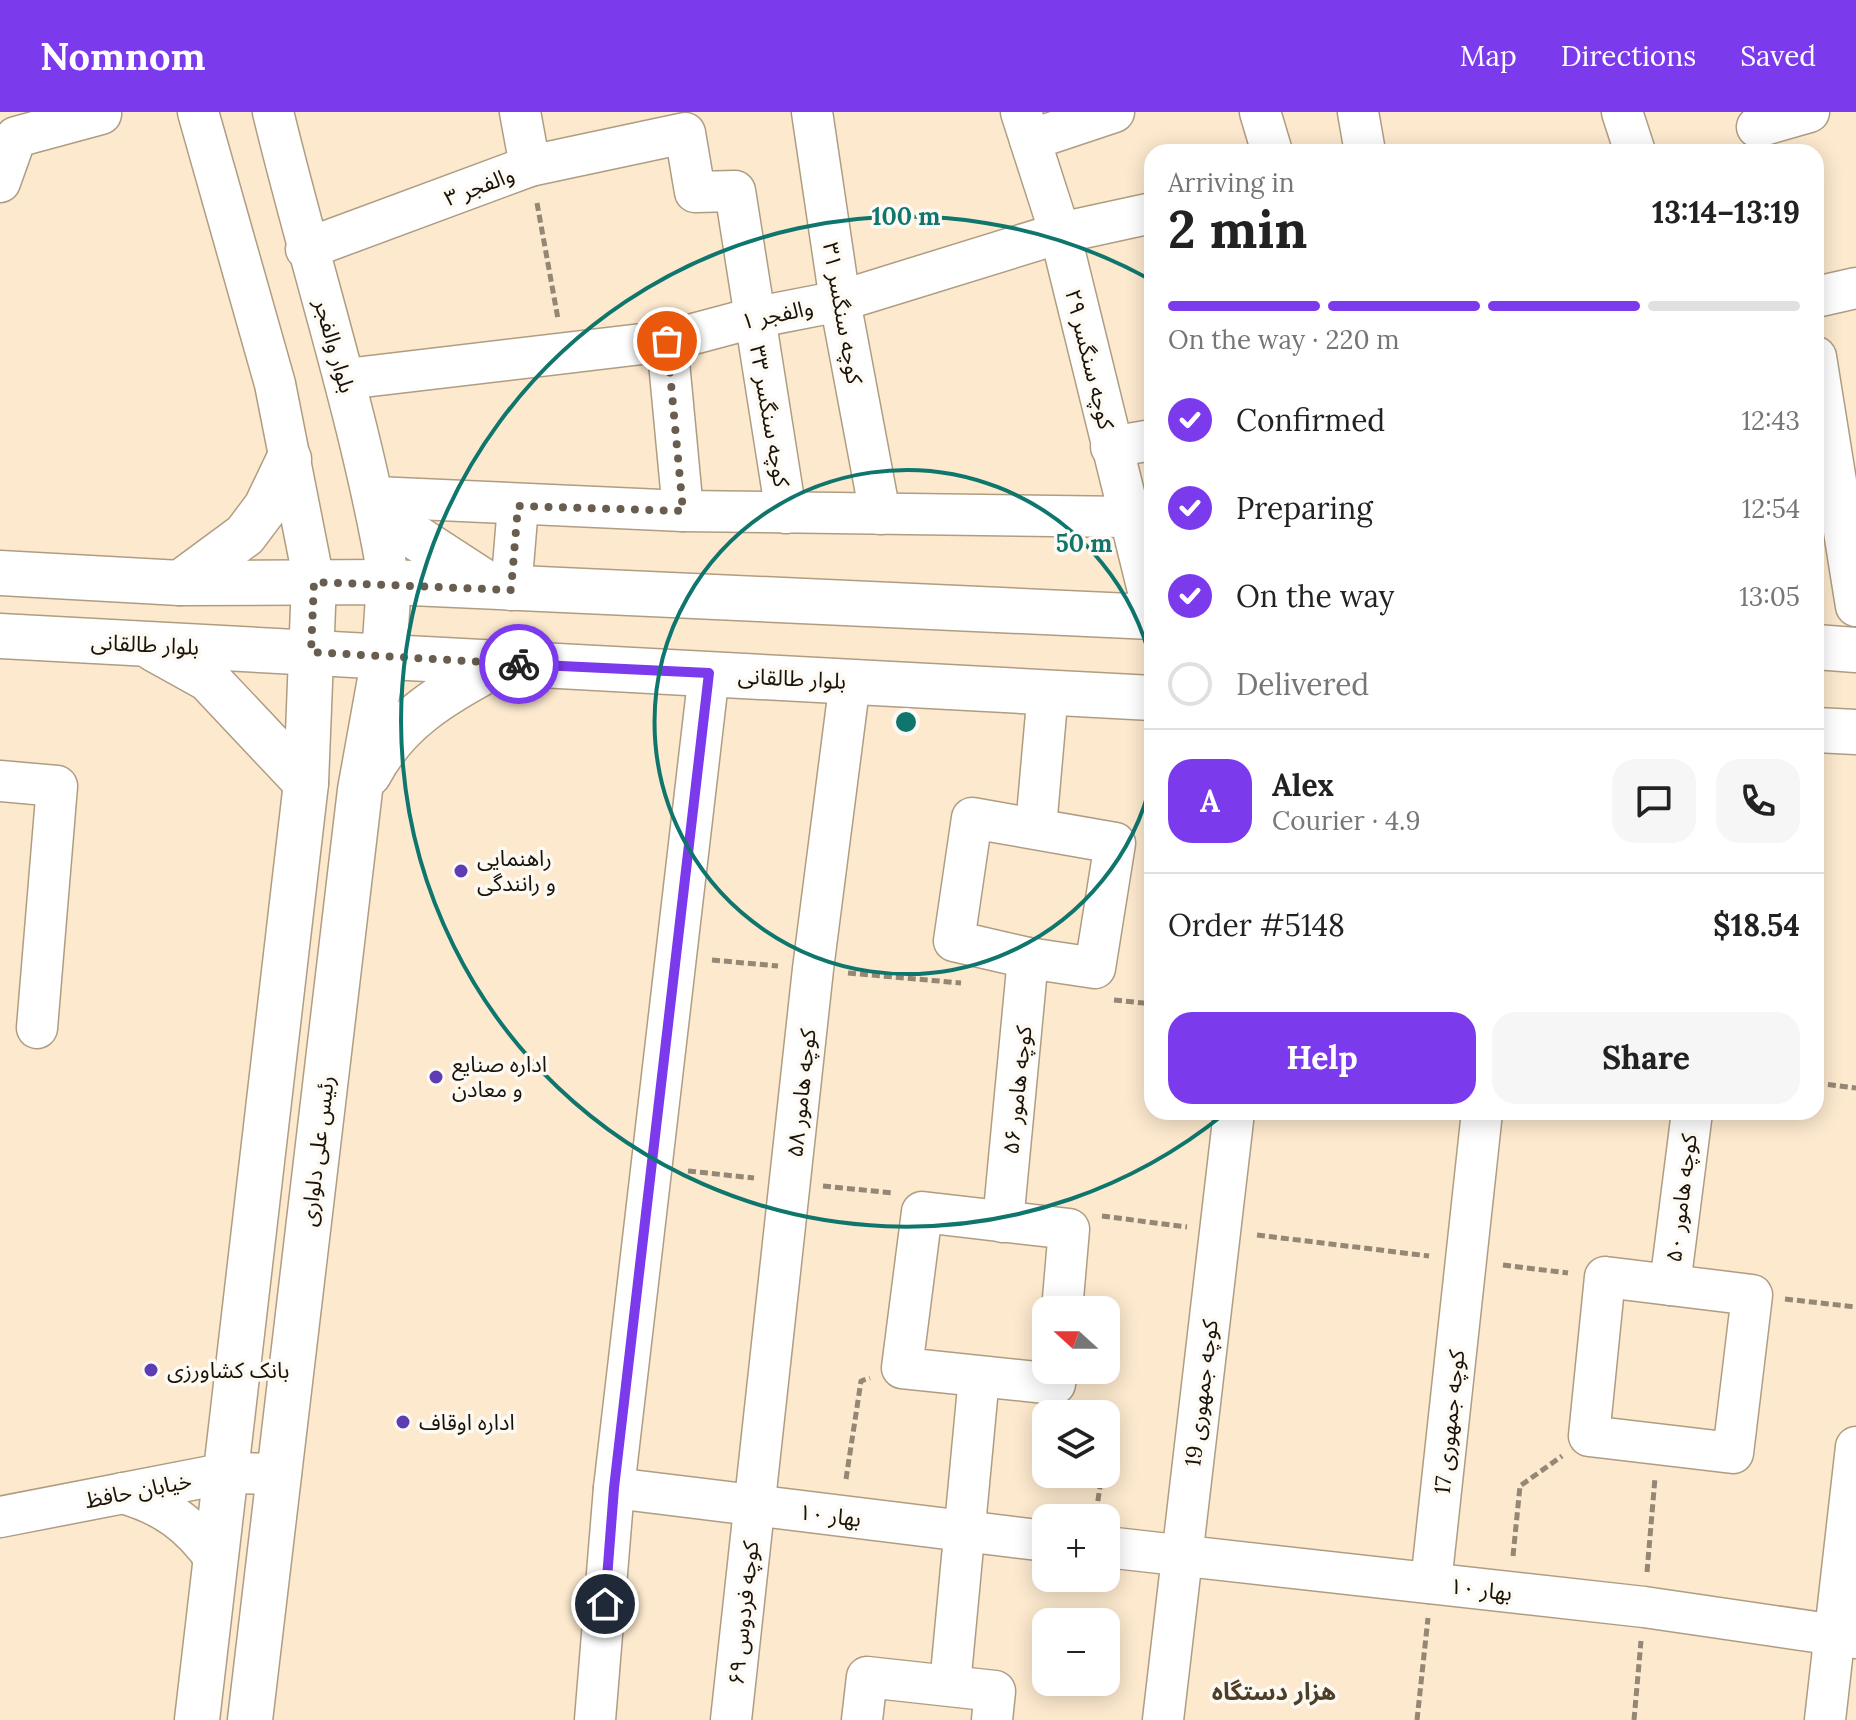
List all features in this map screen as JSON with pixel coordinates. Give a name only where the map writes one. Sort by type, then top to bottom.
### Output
[{"type":"main road","points":[[180,583],[245,535],[266,507],[289,459]]},
{"type":"main road","points":[[375,497],[409,533],[445,560],[503,589]]},
{"type":"main road","points":[[0,573],[180,583],[389,582],[503,589],[691,594],[803,604],[1144,617]]},
{"type":"main road","points":[[197,1720],[306,783],[314,582]]},
{"type":"main road","name":"رئیس علی دلواری","points":[[250,1720],[360,790],[384,657],[389,582]]},
{"type":"main road","name":"بلوار طالقانی","points":[[0,636],[1144,697]]},
{"type":"main road","points":[[145,644],[208,679],[306,783]]},
{"type":"main road","points":[[1824,648],[1856,650]]},
{"type":"main road","points":[[360,790],[384,744],[417,713],[500,663]]},
{"type":"main road","points":[[1824,730],[1856,732]]},
{"type":"main road","points":[[291,904],[303,891],[316,887],[333,893],[347,905]]},
{"type":"street","points":[[198,112],[275,384],[314,582]]},
{"type":"street","name":"بلوار والفجر","points":[[273,112],[306,249],[346,379],[375,497],[389,582]]},
{"type":"street","points":[[520,112],[530,166]]},
{"type":"street","name":"کوچه سنگسر ۳۱","points":[[812,112],[840,301],[880,514]]},
{"type":"street","points":[[1025,126],[1114,112]]},
{"type":"street","points":[[1260,112],[1270,144]]},
{"type":"street","points":[[1358,112],[1364,144]]},
{"type":"street","points":[[1622,112],[1632,144]]},
{"type":"street","points":[[1758,130],[1809,112]]},
{"type":"street","points":[[0,182],[16,137],[101,114]]},
{"type":"street","name":"والفجر ۳","points":[[306,249],[530,166],[653,126]]},
{"type":"street","name":"کوچه سنگسر ۳۳","points":[[653,126],[685,133],[695,192],[735,191],[786,513]]},
{"type":"street","name":"کوچه سنگسر ۲۹","points":[[1025,126],[1060,233],[1144,577]]},
{"type":"street","name":"والفجر ۱","points":[[346,379],[667,341],[753,318],[840,301],[1060,233],[1144,215]]},
{"type":"street","points":[[1824,295],[1856,288]]},
{"type":"street","points":[[667,341],[683,511]]},
{"type":"street","points":[[1824,407],[1856,606]]},
{"type":"street","points":[[1111,447],[1144,441]]},
{"type":"street","points":[[375,497],[518,506],[683,511],[1128,517]]},
{"type":"street","points":[[503,589],[518,506]]},
{"type":"street","points":[[595,1720],[614,1488],[709,673]]},
{"type":"street","name":"کوچه هامور ۵۸","points":[[755,1505],[813,969],[850,681]]},
{"type":"street","points":[[1036,827],[1048,691]]},
{"type":"street","points":[[0,781],[57,786],[37,1028]]},
{"type":"street","points":[[972,818],[1036,827],[1115,843],[1095,968],[1028,958],[954,941],[972,818]]},
{"type":"street","name":"کوچه هامور ۵۶","points":[[1003,1222],[1028,958]]},
{"type":"street","name":"کوچه جمهوری 19","points":[[1163,1720],[1233,1120]]},
{"type":"street","name":"کوچه جمهوری 17","points":[[1431,1583],[1481,1120]]},
{"type":"street","name":"کوچه هامور ۵۰","points":[[1670,1285],[1691,1120]]},
{"type":"street","points":[[1032,1382],[902,1368],[922,1212],[1069,1229],[1063,1296]]},
{"type":"street","points":[[1605,1277],[1752,1295],[1733,1453],[1589,1436],[1605,1277]]},
{"type":"street","points":[[950,1685],[979,1377]]},
{"type":"street","points":[[1825,1720],[1846,1636],[1856,1447]]},
{"type":"street","name":"خیابان حافظ","points":[[0,1517],[227,1473],[277,1474]]},
{"type":"street","name":"بهار ۱۰","points":[[614,1488],[1032,1539]]},
{"type":"street","points":[[123,1493],[165,1509],[184,1521],[216,1560]]},
{"type":"street","name":"کوچه فردوس ۶۹","points":[[731,1720],[755,1505]]},
{"type":"street","name":"بهار ۱۰","points":[[1120,1549],[1644,1607],[1846,1636]]},
{"type":"street","points":[[862,1720],[867,1677],[995,1691],[992,1720]]},
{"type":"path","points":[[530,166],[565,355]]},
{"type":"path","points":[[675,957],[966,983]]},
{"type":"path","points":[[1105,999],[1144,1003]]},
{"type":"path","points":[[1824,1084],[1856,1088]]},
{"type":"path","points":[[1220,1231],[1605,1277]]},
{"type":"path","points":[[1752,1295],[1856,1307]]},
{"type":"path","points":[[840,1516],[861,1381],[902,1368]]},
{"type":"path","points":[[1510,1592],[1520,1486],[1589,1436]]},
{"type":"path","points":[[1634,1720],[1658,1444]]},
{"type":"path","points":[[1417,1720],[1431,1583]]},
{"type":"way so far","points":[[519,664],[311,652],[314,582],[389,582],[511,590],[518,506],[683,511],[667,341]]},
{"type":"place","name":"راهنمایی و رانندگی","points":[[461,871]]},
{"type":"place","name":"اداره صنایع و معادن","points":[[436,1077]]},
{"type":"place","name":"بانک کشاورزی","points":[[151,1370]]},
{"type":"place","name":"اداره اوقاف","points":[[403,1422]]},
{"type":"district","name":"هزار دستگاه","points":[[1274,1692]]},
{"type":"route","points":[[519,664],[709,673],[614,1488],[605,1604]]}]
